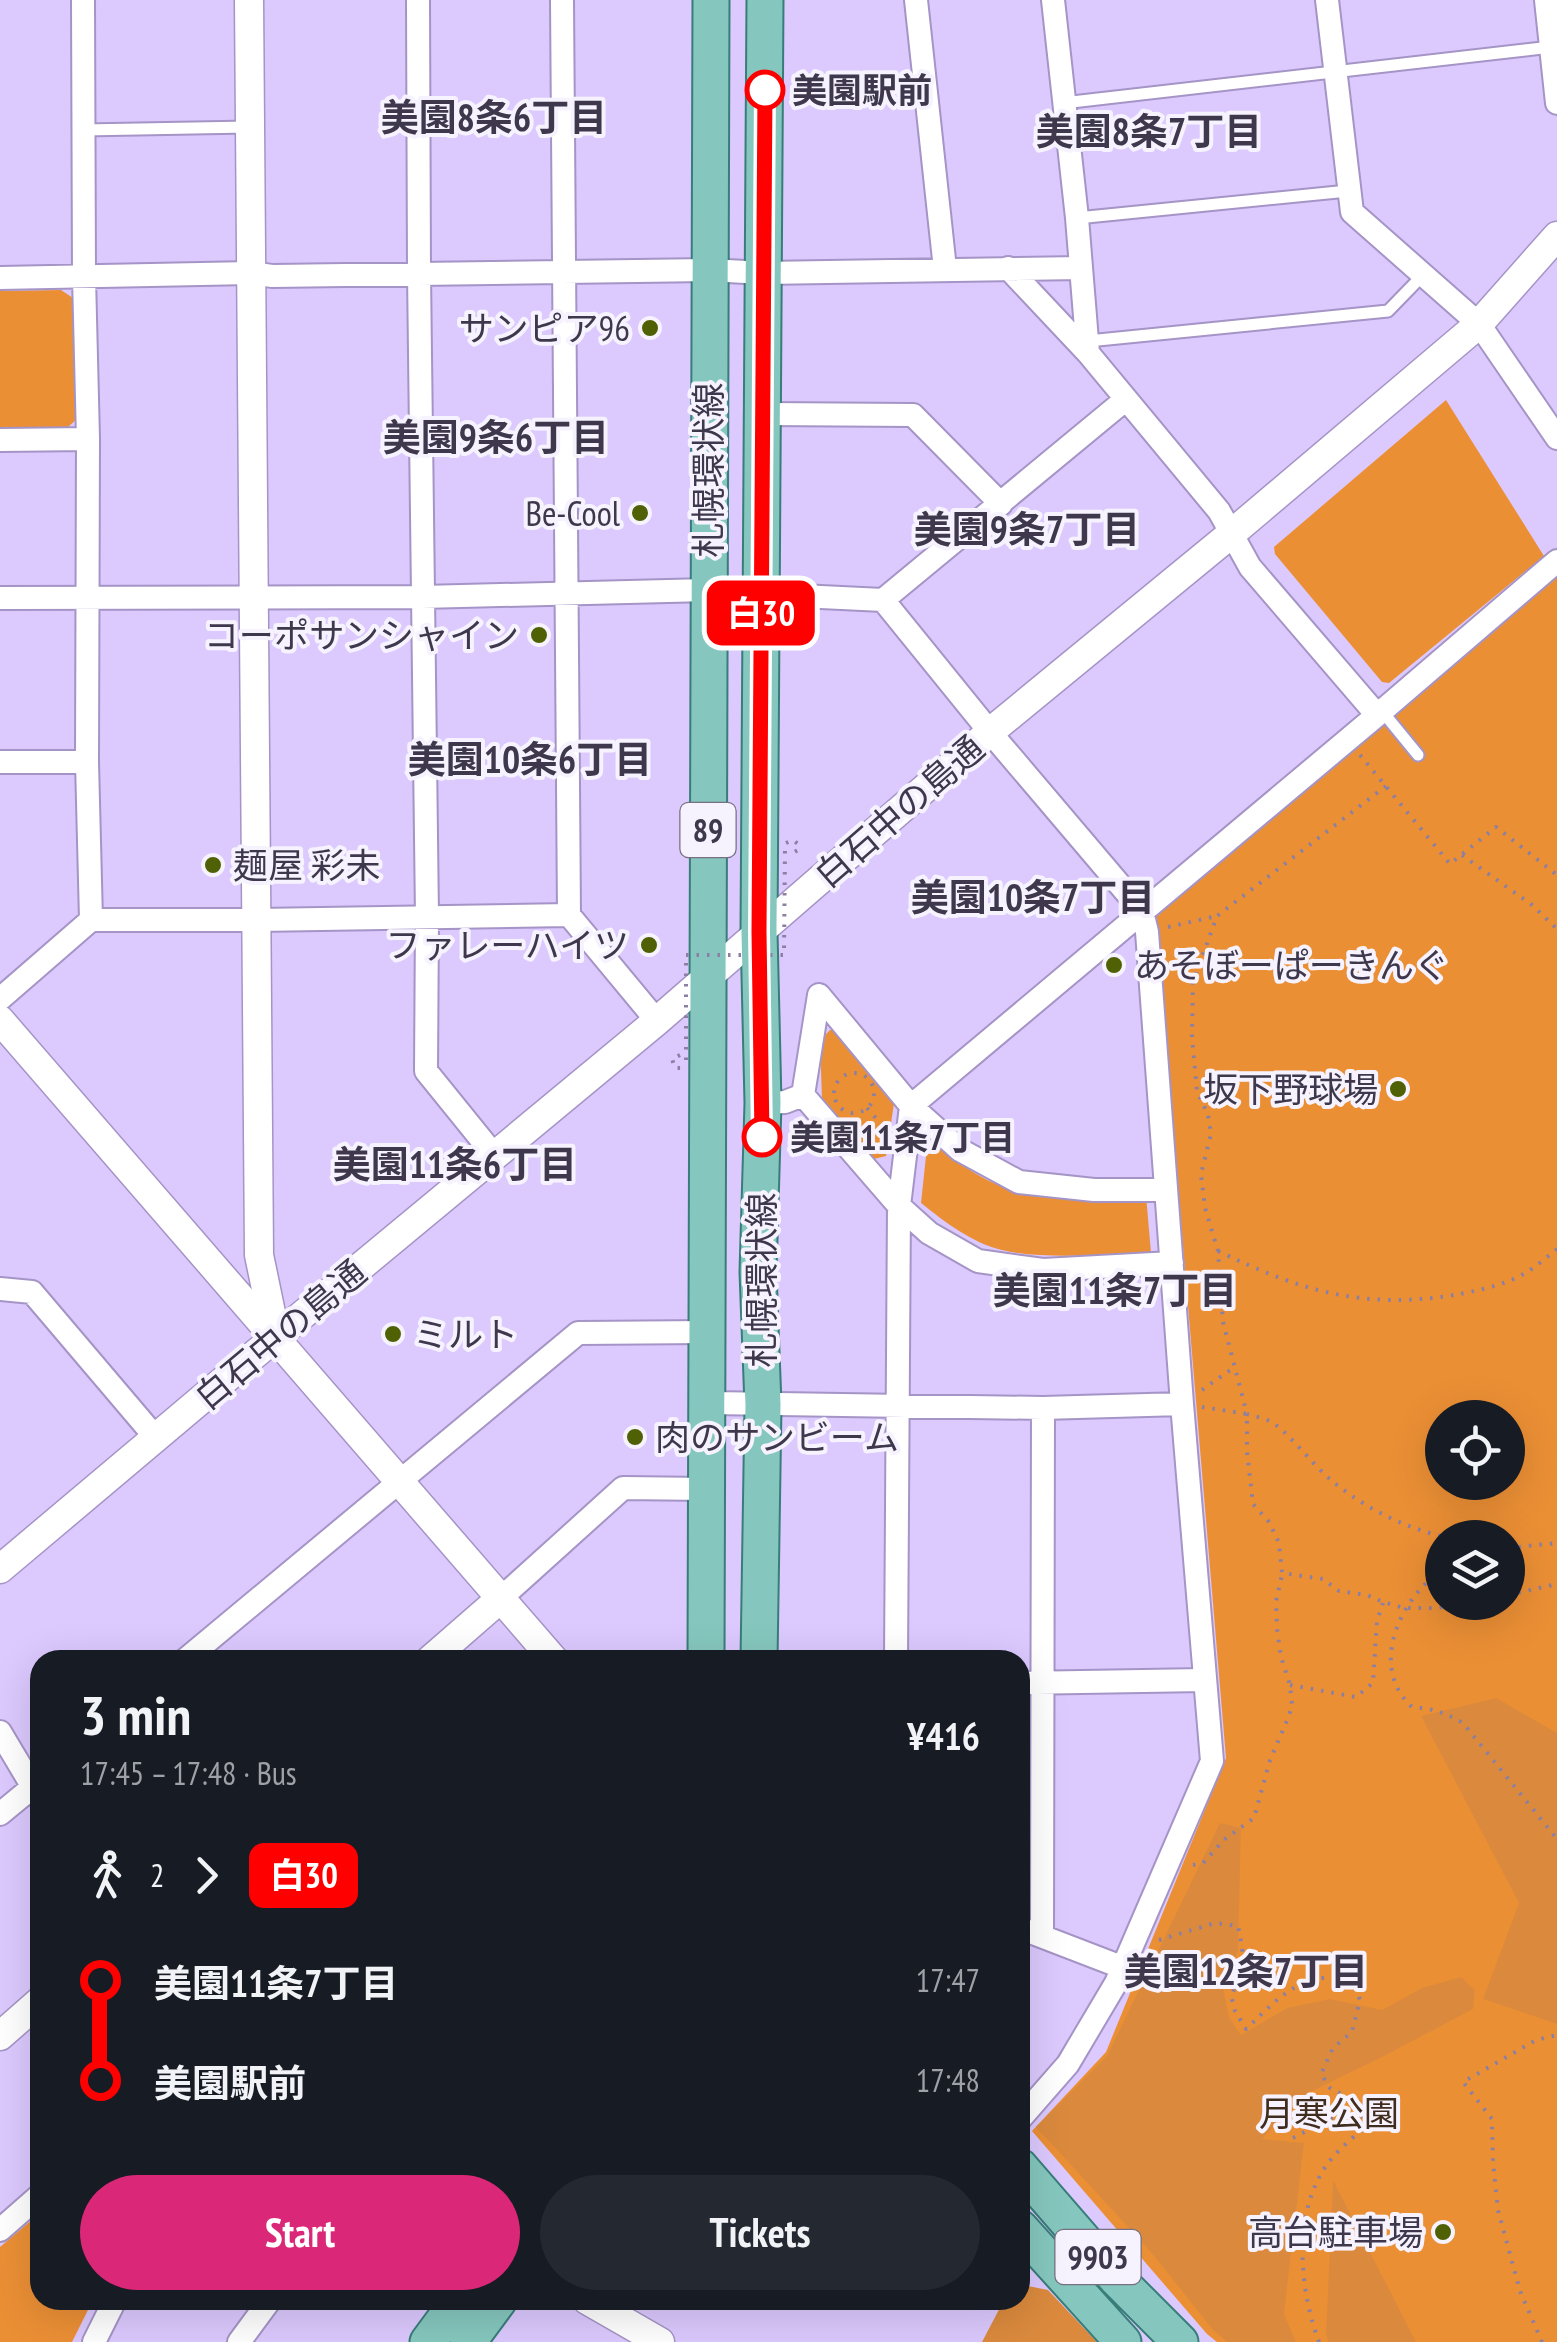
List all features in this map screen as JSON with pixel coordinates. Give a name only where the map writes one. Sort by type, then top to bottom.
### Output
[{"type":"main road","name":"札幌環状線","points":[[706,1650],[711,0]]},
{"type":"main road","name":"札幌環状線","points":[[759,1650],[765,0]]},
{"type":"main road","name":"9903","points":[[1030,2179],[1117,2279],[1180,2342]]},
{"type":"main road","name":"9903","points":[[1030,2239],[1123,2342]]},
{"type":"main road","points":[[428,2342],[452,2310]]},
{"type":"main road","points":[[468,2342],[491,2310]]},
{"type":"street","points":[[83,0],[90,920]]},
{"type":"street","points":[[249,0],[259,1255],[276,1337]]},
{"type":"street","points":[[418,0],[426,1071],[494,1154]]},
{"type":"street","points":[[562,0],[569,915],[657,1020]]},
{"type":"street","points":[[916,0],[945,269]]},
{"type":"street","points":[[1053,0],[1088,347]]},
{"type":"street","points":[[1326,0],[1352,212],[1480,324],[1557,438]]},
{"type":"street","points":[[1546,0],[1557,102]]},
{"type":"street","name":"白石中の島通","points":[[0,1569],[657,1020],[990,732],[1480,324],[1557,236]]},
{"type":"street","points":[[1008,268],[1088,347],[1126,400],[1220,511],[1250,567],[1379,713]]},
{"type":"street","points":[[0,278],[251,272],[272,276],[1081,268]]},
{"type":"street","points":[[0,598],[422,598],[708,590],[884,600],[1126,400]]},
{"type":"street","points":[[764,414],[913,415],[1001,504]]},
{"type":"street","points":[[0,440],[88,438]]},
{"type":"street","points":[[896,1650],[899,1206],[911,1106],[1145,922],[1348,740],[1557,561]]},
{"type":"street","points":[[884,600],[1145,922],[1212,1761],[1124,1968],[1068,2064],[1030,2108]]},
{"type":"street","points":[[0,762],[88,762]]},
{"type":"street","points":[[0,999],[90,920],[569,915]]},
{"type":"street","points":[[1166,1190],[1094,1190],[1019,1182],[960,1150],[911,1106],[819,994],[803,1095],[899,1206],[929,1232],[978,1261],[1043,1270],[1172,1264]]},
{"type":"street","points":[[0,1020],[545,1650]]},
{"type":"street","points":[[762,1103],[785,1102],[803,1095]]},
{"type":"street","points":[[0,1288],[32,1292],[156,1438]]},
{"type":"street","points":[[197,1650],[578,1333],[707,1332]]},
{"type":"street","points":[[706,1403],[1043,1408],[1182,1404]]},
{"type":"street","points":[[1043,1408],[1031,1683],[1031,1931],[1124,1968]]},
{"type":"street","points":[[441,1650],[623,1488],[706,1489]]},
{"type":"street","points":[[1031,1683],[1204,1680]]},
{"type":"street","points":[[0,1732],[30,1777]]},
{"type":"street","points":[[0,1814],[30,1794]]},
{"type":"street","points":[[0,2036],[30,2010]]},
{"type":"street","points":[[0,2230],[30,2204]]},
{"type":"street","points":[[94,2342],[110,2310]]},
{"type":"street","points":[[239,2342],[263,2310]]},
{"type":"street","points":[[604,2310],[660,2342]]},
{"type":"lane","points":[[1063,103],[1550,47]]},
{"type":"lane","points":[[83,130],[250,127]]},
{"type":"lane","points":[[1077,218],[1348,191]]},
{"type":"lane","points":[[1088,347],[1388,311],[1423,275]]},
{"type":"lane","points":[[1379,713],[1418,755]]},
{"type":"path","points":[[1348,740],[1450,864],[1496,827],[1557,875]]},
{"type":"path","points":[[1164,1872],[1203,1862],[1225,1838],[1254,1818],[1270,1760],[1292,1704],[1277,1629],[1276,1601],[1282,1574],[1279,1544],[1269,1522],[1253,1504],[1247,1452],[1248,1414],[1223,1322],[1218,1251],[1205,1208],[1201,1174],[1211,1134],[1208,1115],[1197,1091],[1192,1037],[1193,982],[1217,916],[1386,786]]},
{"type":"path","points":[[686,1060],[686,954],[784,955],[785,848],[787,841],[794,840],[798,850],[790,854]]},
{"type":"path","points":[[1462,856],[1532,905],[1557,929]]},
{"type":"path","points":[[1145,922],[1217,916]]},
{"type":"path","points":[[852,1073],[866,1077],[874,1088],[868,1108],[856,1114],[838,1107],[833,1096],[840,1078],[852,1073]]},
{"type":"path","points":[[868,1108],[893,1138]]},
{"type":"path","points":[[1218,1251],[1276,1278],[1330,1294],[1403,1300],[1478,1291],[1524,1274],[1557,1249]]},
{"type":"path","points":[[1182,1404],[1233,1368]]},
{"type":"path","points":[[1182,1404],[1248,1414],[1274,1423],[1308,1459],[1353,1496],[1425,1531]]},
{"type":"path","points":[[1525,1546],[1557,1542]]},
{"type":"path","points":[[1282,1574],[1323,1579],[1339,1591],[1367,1595],[1404,1608],[1425,1608]]},
{"type":"path","points":[[1425,1581],[1404,1608],[1396,1627],[1392,1678],[1400,1697],[1412,1707],[1450,1715],[1463,1723],[1557,1839]]},
{"type":"path","points":[[1525,1591],[1557,1584]]},
{"type":"path","points":[[1290,1685],[1356,1697],[1373,1684],[1377,1621],[1383,1602]]},
{"type":"path","points":[[1165,1938],[1215,1923],[1238,1926],[1244,1967],[1230,1996],[1246,2029],[1298,1983],[1325,1976],[1352,1976],[1360,2000],[1352,2032],[1332,2048],[1321,2074],[1330,2088],[1364,2105],[1376,2118]]},
{"type":"path","points":[[1542,2342],[1520,2291],[1498,2210],[1492,2119],[1463,2082],[1536,2040],[1557,2035]]},
{"type":"path","points":[[1293,2138],[1333,2118],[1376,2118]]},
{"type":"path","points":[[1319,2342],[1305,2300],[1304,2225],[1308,2198],[1330,2160],[1376,2118]]},
{"type":"green space","points":[[61,290],[73,298],[77,419],[68,427],[0,427],[0,291]]},
{"type":"green space","points":[[1446,400],[1544,556],[1389,683],[1382,682],[1275,554],[1274,547]]},
{"type":"green space","name":"月寒公園","points":[[1557,568],[1557,2342],[1217,2342],[1032,2131],[1106,2052],[1226,1758],[1155,913]]},
{"type":"green space","points":[[830,1030],[840,1030],[895,1097],[886,1156],[870,1160],[822,1100],[820,1040]]},
{"type":"green space","points":[[928,1137],[971,1171],[1018,1191],[1060,1197],[1146,1195],[1151,1253],[1037,1255],[1002,1250],[970,1237],[921,1203]]},
{"type":"green space","points":[[30,2222],[30,2310],[88,2310],[72,2342],[0,2342],[0,2247]]},
{"type":"shaded area","points":[[1496,1698],[1557,1733],[1557,2024],[1483,1999],[1519,1903],[1421,1716]]},
{"type":"shaded area","points":[[1220,1823],[1241,1828],[1238,1950],[1223,1988],[1229,2017],[1241,2035],[1287,2008],[1330,1999],[1382,2010],[1422,1988],[1461,1977],[1475,1990],[1473,2009],[1306,2094],[1262,2139],[1304,2143],[1284,2314],[1296,2342],[1227,2342],[1036,2127],[1107,2056]]},
{"type":"shaded area","points":[[1333,2180],[1416,2342],[1329,2342],[1326,2335]]},
{"type":"shaded area","points":[[1030,2286],[1048,2290],[1097,2342],[982,2342],[999,2310],[1030,2310]]},
{"type":"bus line","name":"白30","points":[[762,1137],[759,932],[765,90]]},
{"type":"place","name":"美園駅前","points":[[765,90]]},
{"type":"place","name":"サンピア96","points":[[650,328]]},
{"type":"place","name":"Be-Cool","points":[[640,513]]},
{"type":"place","name":"コーポサンシャイン","points":[[539,635]]},
{"type":"place","name":"麺屋 彩未","points":[[213,865]]},
{"type":"place","name":"ファレーハイツ","points":[[649,945]]},
{"type":"place","name":"あそぼーぱーきんぐ","points":[[1114,965]]},
{"type":"place","name":"坂下野球場","points":[[1398,1089]]},
{"type":"place","name":"美園11条7丁目","points":[[762,1137]]},
{"type":"place","name":"ミルト","points":[[393,1334]]},
{"type":"place","name":"肉のサンビーム","points":[[635,1437]]},
{"type":"place","name":"高台駐車場","points":[[1443,2232]]},
{"type":"district","name":"美園8条6丁目","points":[[494,116]]},
{"type":"district","name":"美園8条7丁目","points":[[1149,130]]},
{"type":"district","name":"美園9条6丁目","points":[[496,436]]},
{"type":"district","name":"美園9条7丁目","points":[[1027,528]]},
{"type":"district","name":"美園10条6丁目","points":[[530,758]]},
{"type":"district","name":"美園10条7丁目","points":[[1033,896]]},
{"type":"district","name":"美園11条6丁目","points":[[455,1163]]},
{"type":"district","name":"美園11条7丁目","points":[[1115,1289]]},
{"type":"district","name":"美園12条7丁目","points":[[1246,1970]]}]
